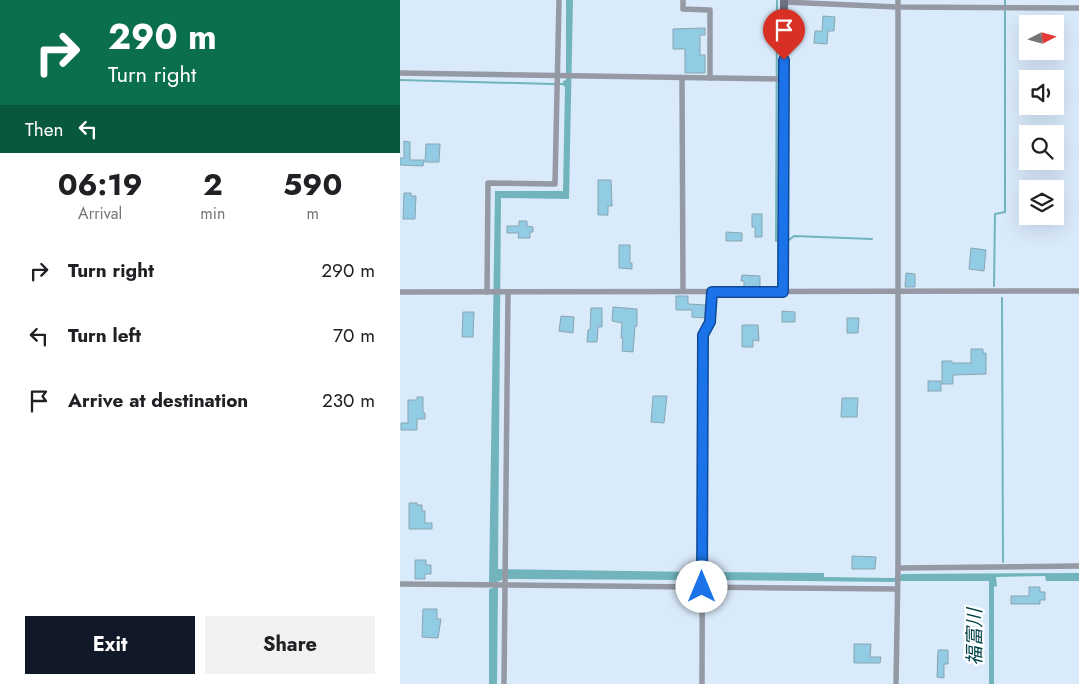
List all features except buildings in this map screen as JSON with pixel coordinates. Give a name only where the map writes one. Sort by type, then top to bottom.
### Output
[{"type":"street","points":[[490,292],[488,184],[555,184],[559,80],[559,0]]},
{"type":"street","points":[[683,0],[683,8],[710,10],[710,78]]},
{"type":"street","points":[[783,292],[779,79],[784,1],[1079,8]]},
{"type":"street","points":[[896,684],[898,575],[898,3]]},
{"type":"street","points":[[400,73],[559,80],[574,76],[779,79]]},
{"type":"street","points":[[682,78],[683,291]]},
{"type":"street","points":[[400,292],[1079,290]]},
{"type":"street","points":[[504,292],[505,567],[500,584],[504,684]]},
{"type":"street","points":[[702,684],[703,335],[710,322],[712,292]]},
{"type":"street","points":[[898,568],[1079,566]]},
{"type":"street","points":[[400,584],[702,587],[897,586]]},
{"type":"shaded area","points":[[566,0],[573,0],[569,199],[501,198],[498,569],[697,572],[697,574],[707,574],[708,572],[824,573],[824,577],[893,578],[901,576],[901,574],[1079,573],[1079,581],[1046,581],[1045,576],[996,577],[997,586],[994,587],[994,684],[989,684],[989,581],[708,580],[707,578],[697,577],[697,580],[502,579],[497,582],[497,684],[489,684],[489,589],[493,588],[493,582],[489,582],[495,191],[563,191],[565,87],[563,85],[552,85],[552,83],[563,83],[566,80]]},
{"type":"waterway","points":[[776,241],[777,0]]},
{"type":"waterway","points":[[1005,0],[1005,5]]},
{"type":"waterway","points":[[994,286],[995,214],[1005,212],[1005,11]]},
{"type":"waterway","points":[[400,80],[553,84]]},
{"type":"waterway","points":[[789,240],[794,236],[872,239]]},
{"type":"waterway","points":[[1002,298],[1003,562]]},
{"type":"route","points":[[702,587],[703,335],[710,322],[712,292],[783,292],[784,60]]},
{"type":"water label","name":"福富川","points":[[974,637]]}]
